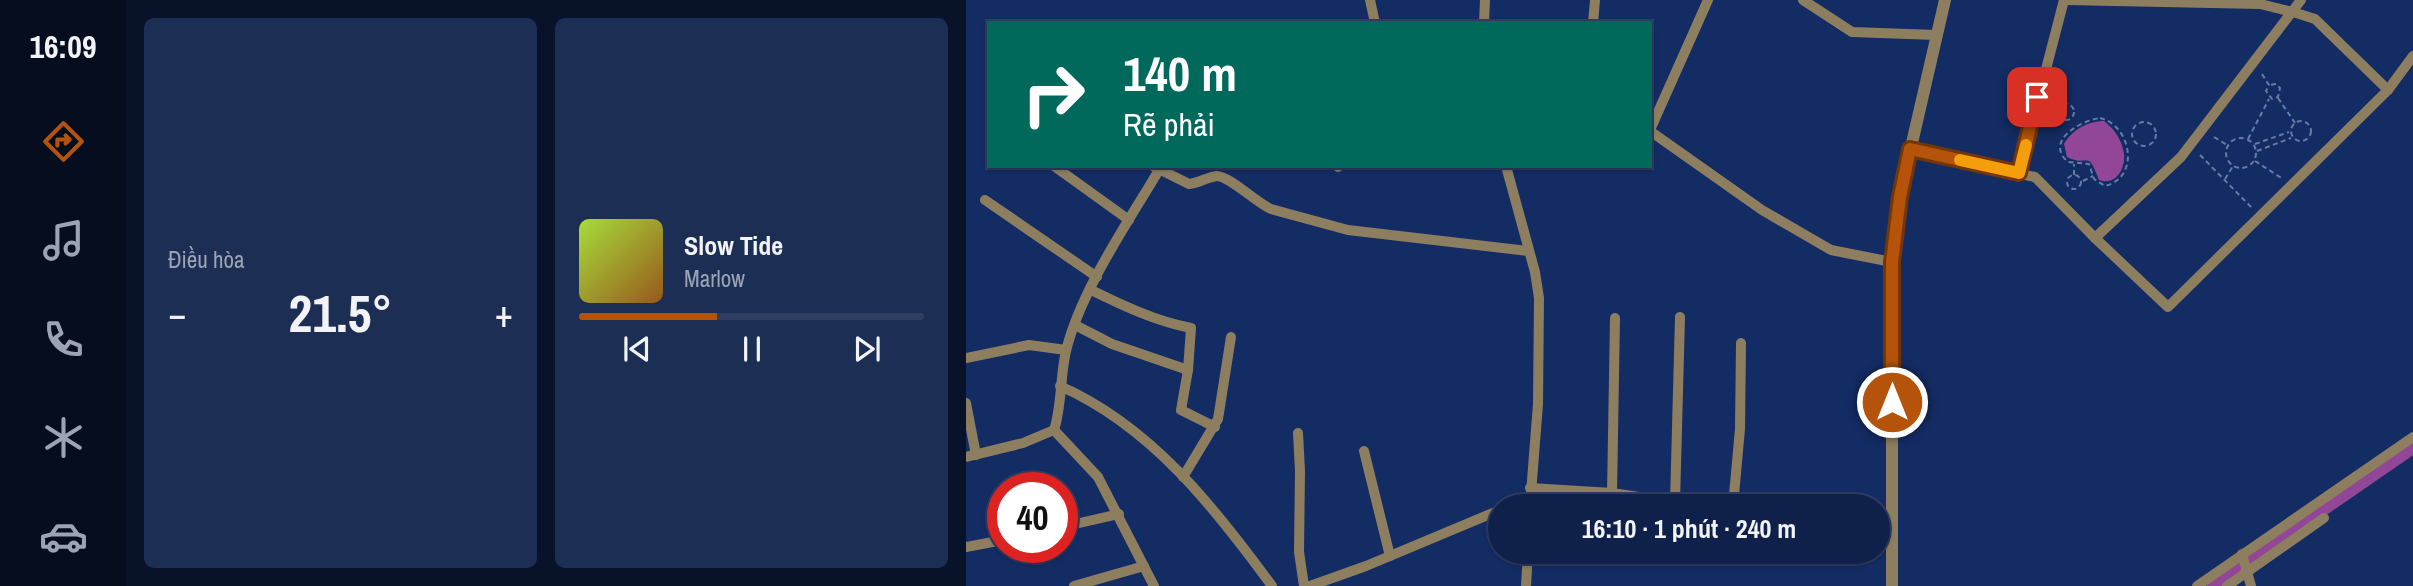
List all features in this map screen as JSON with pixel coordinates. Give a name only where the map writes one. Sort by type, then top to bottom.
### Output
[{"type":"street","points":[[1370,0],[1375,21]]},
{"type":"street","points":[[1484,21],[1485,0]]},
{"type":"street","points":[[1593,21],[1595,0]]},
{"type":"street","points":[[1652,126],[1708,0]]},
{"type":"street","points":[[1803,0],[1852,32],[1936,36]]},
{"type":"street","points":[[1892,586],[1892,262],[1900,197],[1945,0]]},
{"type":"street","points":[[2019,173],[2065,0],[2260,4],[2293,12],[2315,19],[2388,90]]},
{"type":"street","points":[[2095,238],[2181,157],[2301,0]]},
{"type":"street","points":[[1910,149],[2035,177],[2168,307],[2388,90],[2413,56]]},
{"type":"street","points":[[1652,131],[1762,210],[1831,250],[1892,262]]},
{"type":"street","points":[[1057,168],[1129,220]]},
{"type":"street","points":[[1054,430],[1066,350],[1075,325],[1097,276],[1156,168],[1189,184],[1212,177],[1224,177],[1271,209],[1348,230],[1528,251]]},
{"type":"street","points":[[1507,168],[1539,298],[1538,404],[1530,494]]},
{"type":"street","points":[[985,200],[1097,276]]},
{"type":"street","points":[[1091,289],[1130,309],[1169,324],[1191,328],[1188,370],[1181,410],[1215,427]]},
{"type":"street","points":[[1675,494],[1680,317]]},
{"type":"street","points":[[1612,493],[1615,318]]},
{"type":"street","points":[[1075,325],[1112,344],[1188,370]]},
{"type":"street","points":[[1184,477],[1215,427],[1231,337]]},
{"type":"street","points":[[1734,494],[1741,424],[1741,344]]},
{"type":"street","points":[[966,358],[1029,345],[1066,350]]},
{"type":"street","points":[[1060,386],[1091,401],[1149,443],[1184,477],[1247,551],[1272,586]]},
{"type":"street","points":[[966,403],[971,456],[1023,443],[1054,430]]},
{"type":"street","points":[[1054,430],[1098,477],[1154,586]]},
{"type":"street","points":[[1298,433],[1301,484],[1299,552],[1304,586]]},
{"type":"street","points":[[2197,586],[2413,437]]},
{"type":"street","points":[[1364,451],[1390,556]]},
{"type":"street","points":[[1592,494],[1619,494]]},
{"type":"street","points":[[1078,523],[1119,514]]},
{"type":"street","points":[[1310,586],[1488,515]]},
{"type":"street","points":[[2227,586],[2324,518]]},
{"type":"street","points":[[966,547],[987,543]]},
{"type":"street","points":[[2242,554],[2250,586]]},
{"type":"street","points":[[1526,586],[1527,564]]},
{"type":"street","points":[[1074,586],[1144,566]]},
{"type":"path","points":[[2262,74],[2269,85]]},
{"type":"path","points":[[2269,85],[2276,84],[2281,92],[2277,97],[2269,98]]},
{"type":"path","points":[[2269,85],[2266,92],[2269,98]]},
{"type":"path","points":[[2277,97],[2295,123]]},
{"type":"path","points":[[2248,139],[2269,98]]},
{"type":"path","points":[[2058,111],[2061,105],[2071,105],[2075,112],[2072,118]]},
{"type":"path","points":[[2045,107],[2058,111],[2063,119],[2072,118]]},
{"type":"path","points":[[2072,118],[2077,127]]},
{"type":"path","points":[[2093,119],[2107,119],[2125,141],[2129,157],[2126,169],[2118,180],[2105,186],[2096,182],[2089,164],[2065,160],[2060,150],[2060,144],[2066,134],[2093,119]]},
{"type":"path","points":[[2254,145],[2290,131],[2295,123],[2304,121],[2310,126],[2308,139],[2301,142],[2292,138],[2256,151]]},
{"type":"path","points":[[2140,123],[2151,124],[2155,130],[2154,141],[2148,145],[2140,145],[2134,138],[2134,128],[2140,123]]},
{"type":"path","points":[[2290,131],[2292,138]]},
{"type":"path","points":[[2214,136],[2228,145]]},
{"type":"path","points":[[2125,141],[2134,138]]},
{"type":"path","points":[[2235,139],[2248,139],[2254,145],[2254,161],[2245,168],[2233,166],[2226,155],[2228,145],[2235,139]]},
{"type":"path","points":[[2200,155],[2255,210]]},
{"type":"path","points":[[2254,161],[2286,180]]},
{"type":"path","points":[[2074,163],[2074,175]]},
{"type":"path","points":[[2225,180],[2233,166]]},
{"type":"path","points":[[2074,175],[2080,177],[2082,182]]},
{"type":"path","points":[[2070,188],[2067,180],[2074,175]]},
{"type":"path","points":[[2070,188],[2079,188],[2082,182],[2092,176]]},
{"type":"path","points":[[2065,195],[2070,188]]},
{"type":"shaded area","points":[[2104,121],[2114,130],[2124,155],[2120,173],[2105,181],[2099,180],[2089,162],[2067,157],[2064,144],[2071,134],[2081,127]]},
{"type":"waterway","points":[[2213,586],[2413,448]]},
{"type":"slow traffic","points":[[1960,160],[2019,173],[2026,145]]},
{"type":"route","points":[[1892,402],[1892,262],[1900,197],[1910,149],[2019,173],[2037,97]]}]
